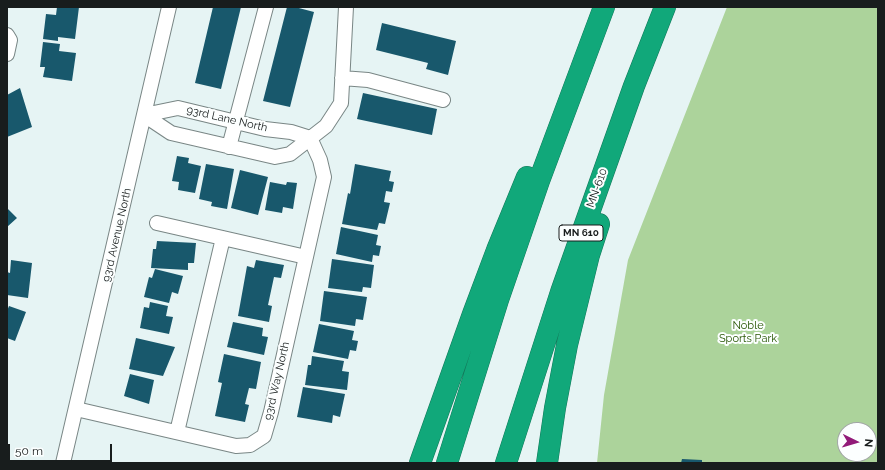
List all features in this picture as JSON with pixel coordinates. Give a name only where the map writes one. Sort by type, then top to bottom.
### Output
[{"type":"highway","points":[[447,463],[498,300],[604,7]]},
{"type":"highway","points":[[547,463],[555,408],[567,345],[581,288],[592,247],[667,7]]},
{"type":"highway","name":"MN-610","points":[[506,463],[571,263],[634,86],[667,7]]},
{"type":"highway","points":[[420,463],[497,250],[530,169],[580,70]]},
{"type":"street","name":"93rd Avenue North","points":[[63,463],[169,7]]},
{"type":"street","points":[[229,147],[266,7]]},
{"type":"street","points":[[144,115],[171,133],[275,157],[290,154],[326,126],[341,103],[346,7]]},
{"type":"street","points":[[7,35],[10,40],[7,54]]},
{"type":"street","points":[[342,78],[368,80],[443,100]]},
{"type":"street","name":"93rd Lane North","points":[[144,115],[178,108],[265,129],[291,132],[310,138]]},
{"type":"street","name":"93rd Way North","points":[[76,409],[236,446],[250,444],[264,436],[271,412],[324,177],[320,160],[310,138]]},
{"type":"street","points":[[157,223],[306,257]]},
{"type":"street","points":[[177,432],[223,238]]},
{"type":"green space","name":"Noble Sports Park","points":[[727,7],[878,7],[878,463],[597,463],[604,395],[628,260]]},
{"type":"building","points":[[57,7],[79,7],[75,39],[58,37],[58,41],[43,39],[46,14],[56,15]]},
{"type":"building","points":[[213,7],[241,7],[221,89],[195,83]]},
{"type":"building","points":[[287,7],[295,7],[314,12],[290,107],[263,101]]},
{"type":"building","points":[[382,23],[456,41],[448,75],[426,69],[428,63],[376,50]]},
{"type":"building","points":[[43,42],[60,44],[59,51],[76,53],[72,81],[43,77],[45,67],[40,67]]},
{"type":"building","points":[[20,88],[32,127],[7,137],[7,95]]},
{"type":"building","points":[[363,93],[437,109],[432,135],[357,119]]},
{"type":"building","points":[[177,156],[189,158],[188,163],[201,166],[195,193],[178,190],[179,182],[172,181]]},
{"type":"building","points":[[206,164],[234,169],[227,209],[211,206],[212,202],[199,199]]},
{"type":"building","points":[[355,164],[391,171],[389,181],[394,182],[392,192],[386,191],[384,202],[390,203],[385,224],[379,223],[377,230],[342,224],[348,193],[350,194]]},
{"type":"building","points":[[240,170],[268,177],[258,215],[231,208]]},
{"type":"building","points":[[270,182],[286,185],[287,182],[297,183],[293,209],[283,207],[282,213],[265,210]]},
{"type":"building","points":[[7,208],[17,218],[7,227]]},
{"type":"building","points":[[341,227],[378,235],[376,245],[381,246],[379,256],[373,255],[372,262],[336,254]]},
{"type":"building","points":[[157,241],[196,243],[194,263],[188,263],[188,270],[151,268],[153,249],[156,249]]},
{"type":"building","points":[[332,259],[374,265],[371,288],[363,287],[362,292],[328,288]]},
{"type":"building","points":[[11,260],[32,263],[28,298],[7,295],[7,272],[10,273]]},
{"type":"building","points":[[256,260],[284,265],[281,278],[274,277],[268,305],[272,306],[269,322],[238,316],[247,266],[254,268]]},
{"type":"building","points":[[155,269],[183,276],[178,294],[172,292],[169,303],[144,297],[149,277],[152,278]]},
{"type":"building","points":[[324,291],[367,297],[363,320],[356,319],[355,326],[320,321]]},
{"type":"building","points":[[150,302],[168,306],[166,316],[173,317],[169,334],[140,328],[144,307],[149,308]]},
{"type":"building","points":[[9,306],[26,312],[15,341],[7,338],[7,311]]},
{"type":"building","points":[[233,322],[263,328],[262,336],[268,337],[264,355],[227,347]]},
{"type":"building","points":[[319,324],[354,331],[352,340],[358,341],[356,351],[350,350],[348,359],[313,352]]},
{"type":"building","points":[[136,338],[175,347],[163,376],[129,369]]},
{"type":"building","points":[[224,354],[261,362],[256,389],[249,388],[245,404],[249,405],[245,422],[215,416],[222,383],[218,382]]},
{"type":"building","points":[[312,356],[344,361],[342,371],[349,372],[347,390],[305,385],[308,365],[311,365]]},
{"type":"building","points":[[130,374],[154,380],[149,404],[124,396]]},
{"type":"building","points":[[303,387],[345,394],[340,417],[333,415],[332,423],[297,417]]},
{"type":"building","points":[[682,459],[702,460],[702,463],[681,463]]}]
